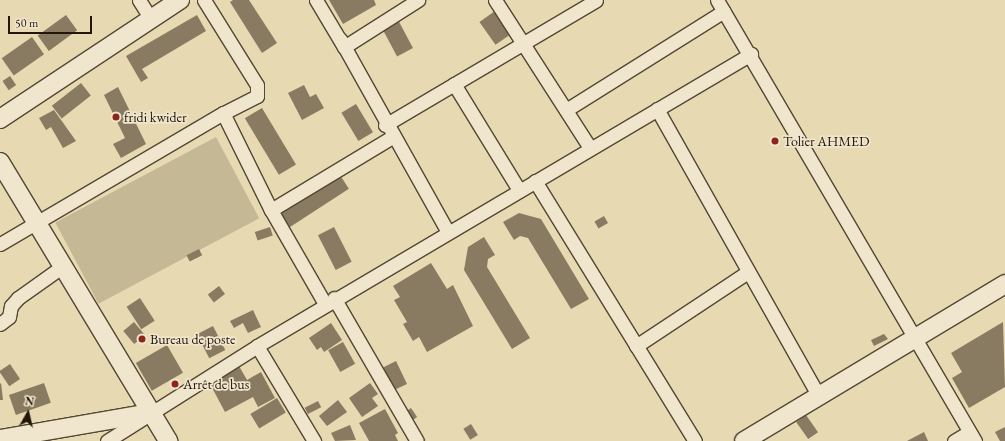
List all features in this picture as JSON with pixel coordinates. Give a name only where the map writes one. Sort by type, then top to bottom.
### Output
[{"type":"main road","points":[[0,119],[180,0]]},
{"type":"main road","points":[[0,162],[168,441]]},
{"type":"main road","points":[[744,441],[1005,284]]},
{"type":"main road","points":[[0,439],[151,413]]},
{"type":"street","points":[[139,0],[151,18]]},
{"type":"street","points":[[0,244],[38,224],[223,114],[257,96],[257,85],[204,0]]},
{"type":"street","points":[[316,0],[340,39],[385,125],[448,232]]},
{"type":"street","points":[[340,39],[344,47],[418,0]]},
{"type":"street","points":[[495,0],[590,148]]},
{"type":"street","points":[[385,125],[522,42],[596,0]]},
{"type":"street","points":[[716,0],[751,54],[914,339],[972,436],[954,441]]},
{"type":"street","points":[[566,110],[724,11]]},
{"type":"street","points":[[107,441],[330,301],[751,54]]},
{"type":"street","points":[[454,84],[518,190]]},
{"type":"street","points":[[657,110],[819,396]]},
{"type":"street","points":[[223,114],[271,210],[330,301],[417,441]]},
{"type":"street","points":[[271,210],[392,137]]},
{"type":"street","points":[[535,181],[695,441]]},
{"type":"street","points":[[0,324],[9,317],[11,306],[18,298],[63,266]]},
{"type":"street","points":[[636,346],[748,272]]},
{"type":"street","points":[[257,346],[314,441]]},
{"type":"shaded area","points":[[216,137],[259,218],[98,304],[55,222]]},
{"type":"building","points":[[233,0],[249,0],[277,43],[262,53],[230,2]]},
{"type":"building","points":[[329,0],[374,0],[376,5],[343,24]]},
{"type":"building","points":[[495,11],[511,34],[495,45],[479,22]]},
{"type":"building","points":[[66,15],[77,30],[49,51],[38,36]]},
{"type":"building","points":[[197,15],[206,31],[142,69],[148,78],[141,82],[126,56]]},
{"type":"building","points":[[397,18],[413,48],[397,56],[381,26]]},
{"type":"building","points":[[32,37],[44,54],[14,75],[2,58]]},
{"type":"building","points":[[10,76],[16,85],[9,90],[3,81]]},
{"type":"building","points":[[81,83],[91,96],[62,118],[52,106]]},
{"type":"building","points":[[304,85],[310,97],[316,94],[324,108],[302,120],[288,93]]},
{"type":"building","points":[[118,87],[146,144],[121,158],[113,144],[125,138],[104,95]]},
{"type":"building","points":[[356,104],[373,132],[358,141],[341,113]]},
{"type":"building","points":[[262,108],[296,165],[279,175],[245,118]]},
{"type":"building","points":[[54,110],[76,141],[63,148],[51,127],[46,130],[39,118]]},
{"type":"building","points":[[338,172],[349,189],[289,228],[278,211]]},
{"type":"building","points":[[519,213],[541,219],[589,299],[571,309],[528,238],[520,236],[514,240],[503,222]]},
{"type":"building","points":[[604,216],[608,223],[598,228],[594,222]]},
{"type":"building","points":[[270,227],[273,236],[258,241],[255,232]]},
{"type":"building","points":[[334,227],[352,262],[336,270],[318,235]]},
{"type":"building","points":[[484,237],[495,255],[488,259],[487,267],[530,338],[512,349],[464,270],[468,247]]},
{"type":"building","points":[[199,249],[202,255],[190,262],[187,255]]},
{"type":"building","points":[[431,263],[447,289],[453,285],[473,326],[427,352],[419,337],[413,341],[403,324],[407,322],[394,300],[400,297],[393,286]]},
{"type":"building","points":[[219,286],[225,294],[214,302],[208,294]]},
{"type":"building","points":[[140,298],[155,321],[141,329],[127,307]]},
{"type":"building","points":[[253,310],[261,327],[248,333],[243,323],[234,328],[230,321]]},
{"type":"building","points":[[134,322],[145,335],[134,344],[123,331]]},
{"type":"building","points":[[1003,322],[1005,387],[969,408],[952,378],[962,372],[951,353]]},
{"type":"building","points":[[331,323],[342,340],[324,352],[321,347],[317,350],[309,338]]},
{"type":"building","points":[[213,326],[225,350],[209,358],[197,334]]},
{"type":"building","points":[[884,334],[888,339],[874,346],[871,340]]},
{"type":"building","points":[[343,342],[355,364],[340,372],[328,350]]},
{"type":"building","points":[[167,345],[183,373],[152,391],[136,363]]},
{"type":"building","points":[[396,361],[407,384],[390,392],[382,368]]},
{"type":"building","points":[[10,364],[20,379],[9,386],[0,371]]},
{"type":"building","points":[[239,366],[247,380],[261,372],[275,398],[258,407],[253,397],[225,412],[209,382]]},
{"type":"building","points":[[1,383],[3,400],[0,400]]},
{"type":"building","points":[[44,383],[51,403],[16,415],[9,395]]},
{"type":"building","points":[[370,383],[378,394],[372,398],[378,406],[362,417],[349,398]]},
{"type":"building","points":[[277,398],[286,413],[259,429],[250,414]]},
{"type":"building","points":[[338,400],[347,412],[327,426],[319,416]]},
{"type":"building","points":[[318,401],[321,407],[308,414],[305,408]]},
{"type":"building","points":[[411,408],[417,417],[408,423],[402,414]]},
{"type":"building","points":[[385,409],[398,433],[395,435],[398,441],[369,441],[359,423]]},
{"type":"building","points":[[806,415],[818,432],[808,439],[796,422]]},
{"type":"building","points":[[471,424],[478,435],[470,440],[463,429]]},
{"type":"building","points":[[350,425],[356,440],[335,441],[331,433]]},
{"type":"building","points":[[1005,427],[1005,441],[1000,441],[995,432]]},
{"type":"building","points":[[924,432],[928,441],[907,441]]},
{"type":"place","name":"fridi kwider","points":[[116,117]]},
{"type":"place","name":"Tolier AHMED","points":[[775,141]]},
{"type":"place","name":"Bureau de poste","points":[[142,339]]},
{"type":"place","name":"Arrêt de bus","points":[[175,384]]}]
